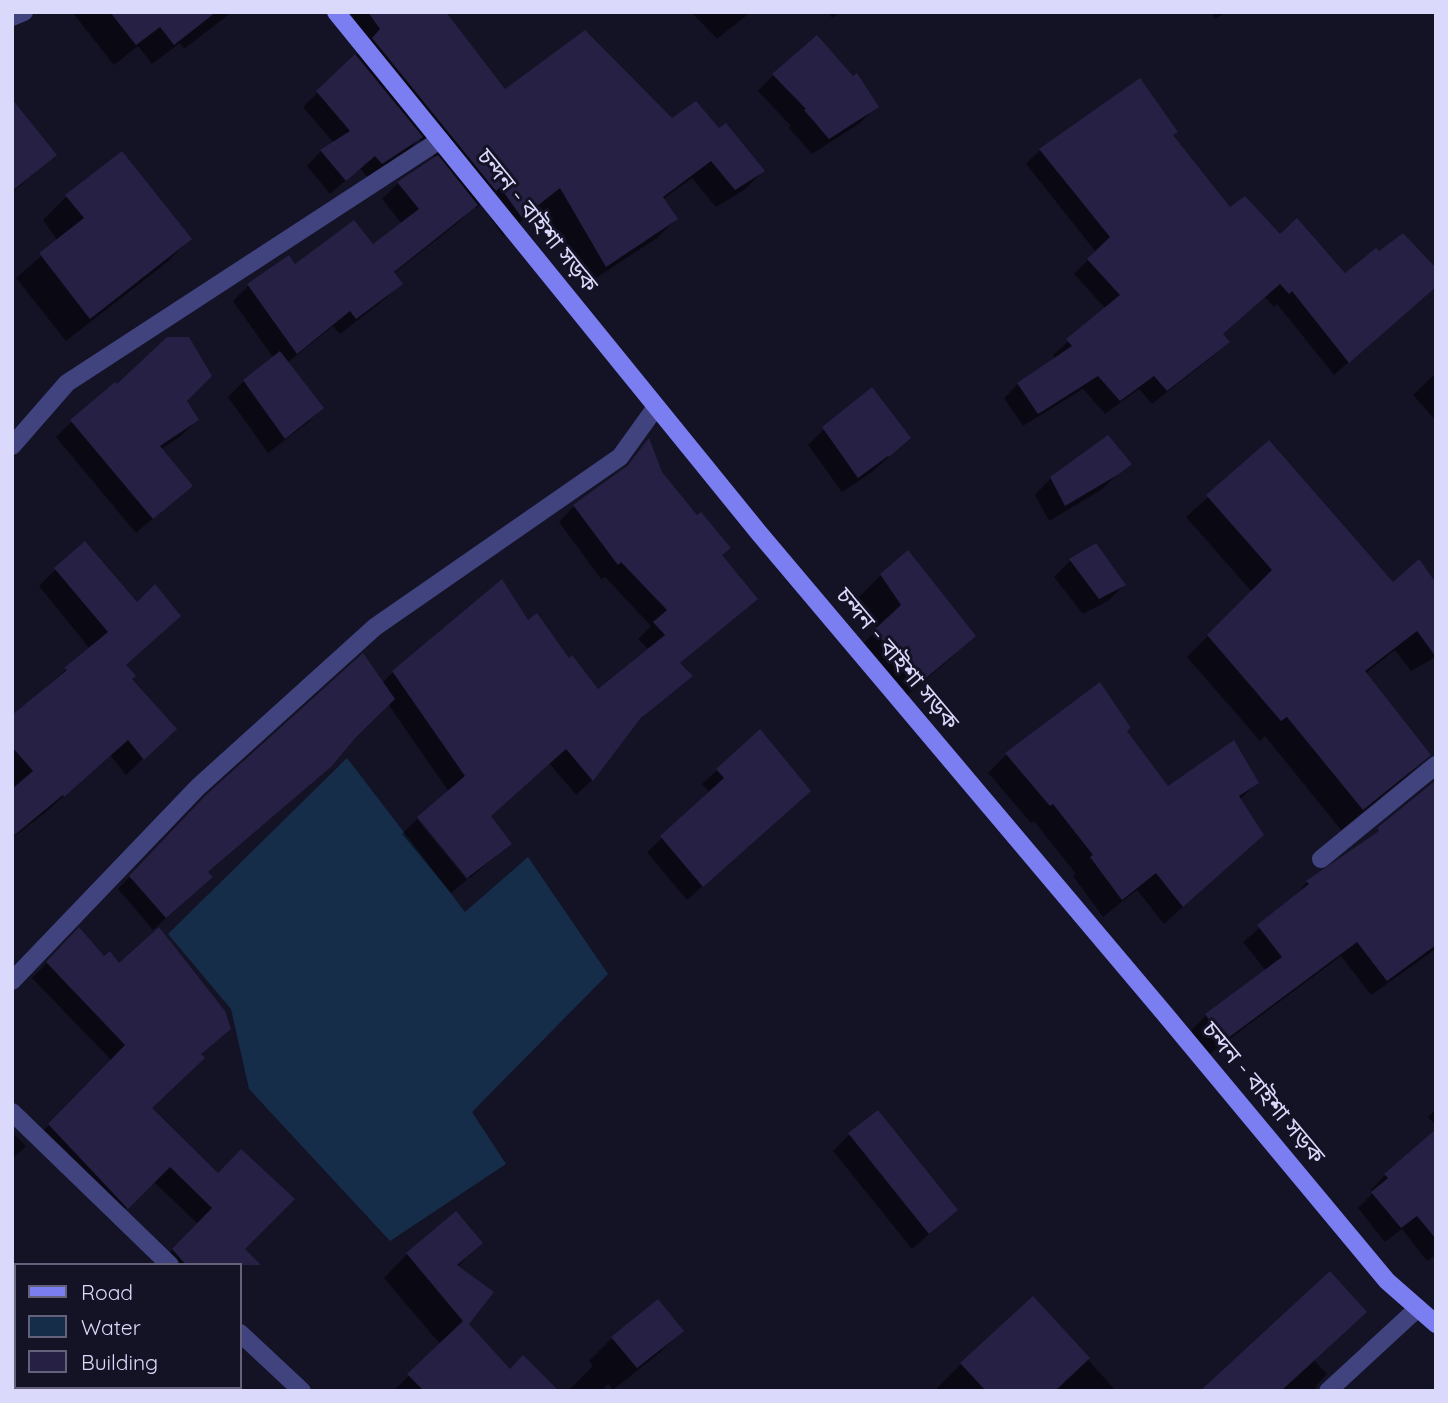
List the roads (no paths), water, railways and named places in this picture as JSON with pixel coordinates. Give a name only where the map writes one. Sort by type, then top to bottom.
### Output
[{"type":"main road","name":"চন্দন - বাইশা সড়ক","points":[[336,12],[759,533],[1387,1281],[1436,1324]]},
{"type":"street","points":[[12,17],[24,12]]},
{"type":"street","points":[[12,446],[68,383],[440,140]]},
{"type":"street","points":[[12,981],[198,787],[375,627],[620,457],[656,407]]},
{"type":"street","points":[[1321,859],[1436,765]]},
{"type":"street","points":[[12,1112],[168,1263]]},
{"type":"street","points":[[1328,1391],[1418,1308]]},
{"type":"street","points":[[242,1335],[302,1391]]},
{"type":"water","points":[[347,758],[465,912],[528,857],[608,974],[472,1112],[506,1164],[390,1241],[249,1089],[231,1009],[168,934]]}]
